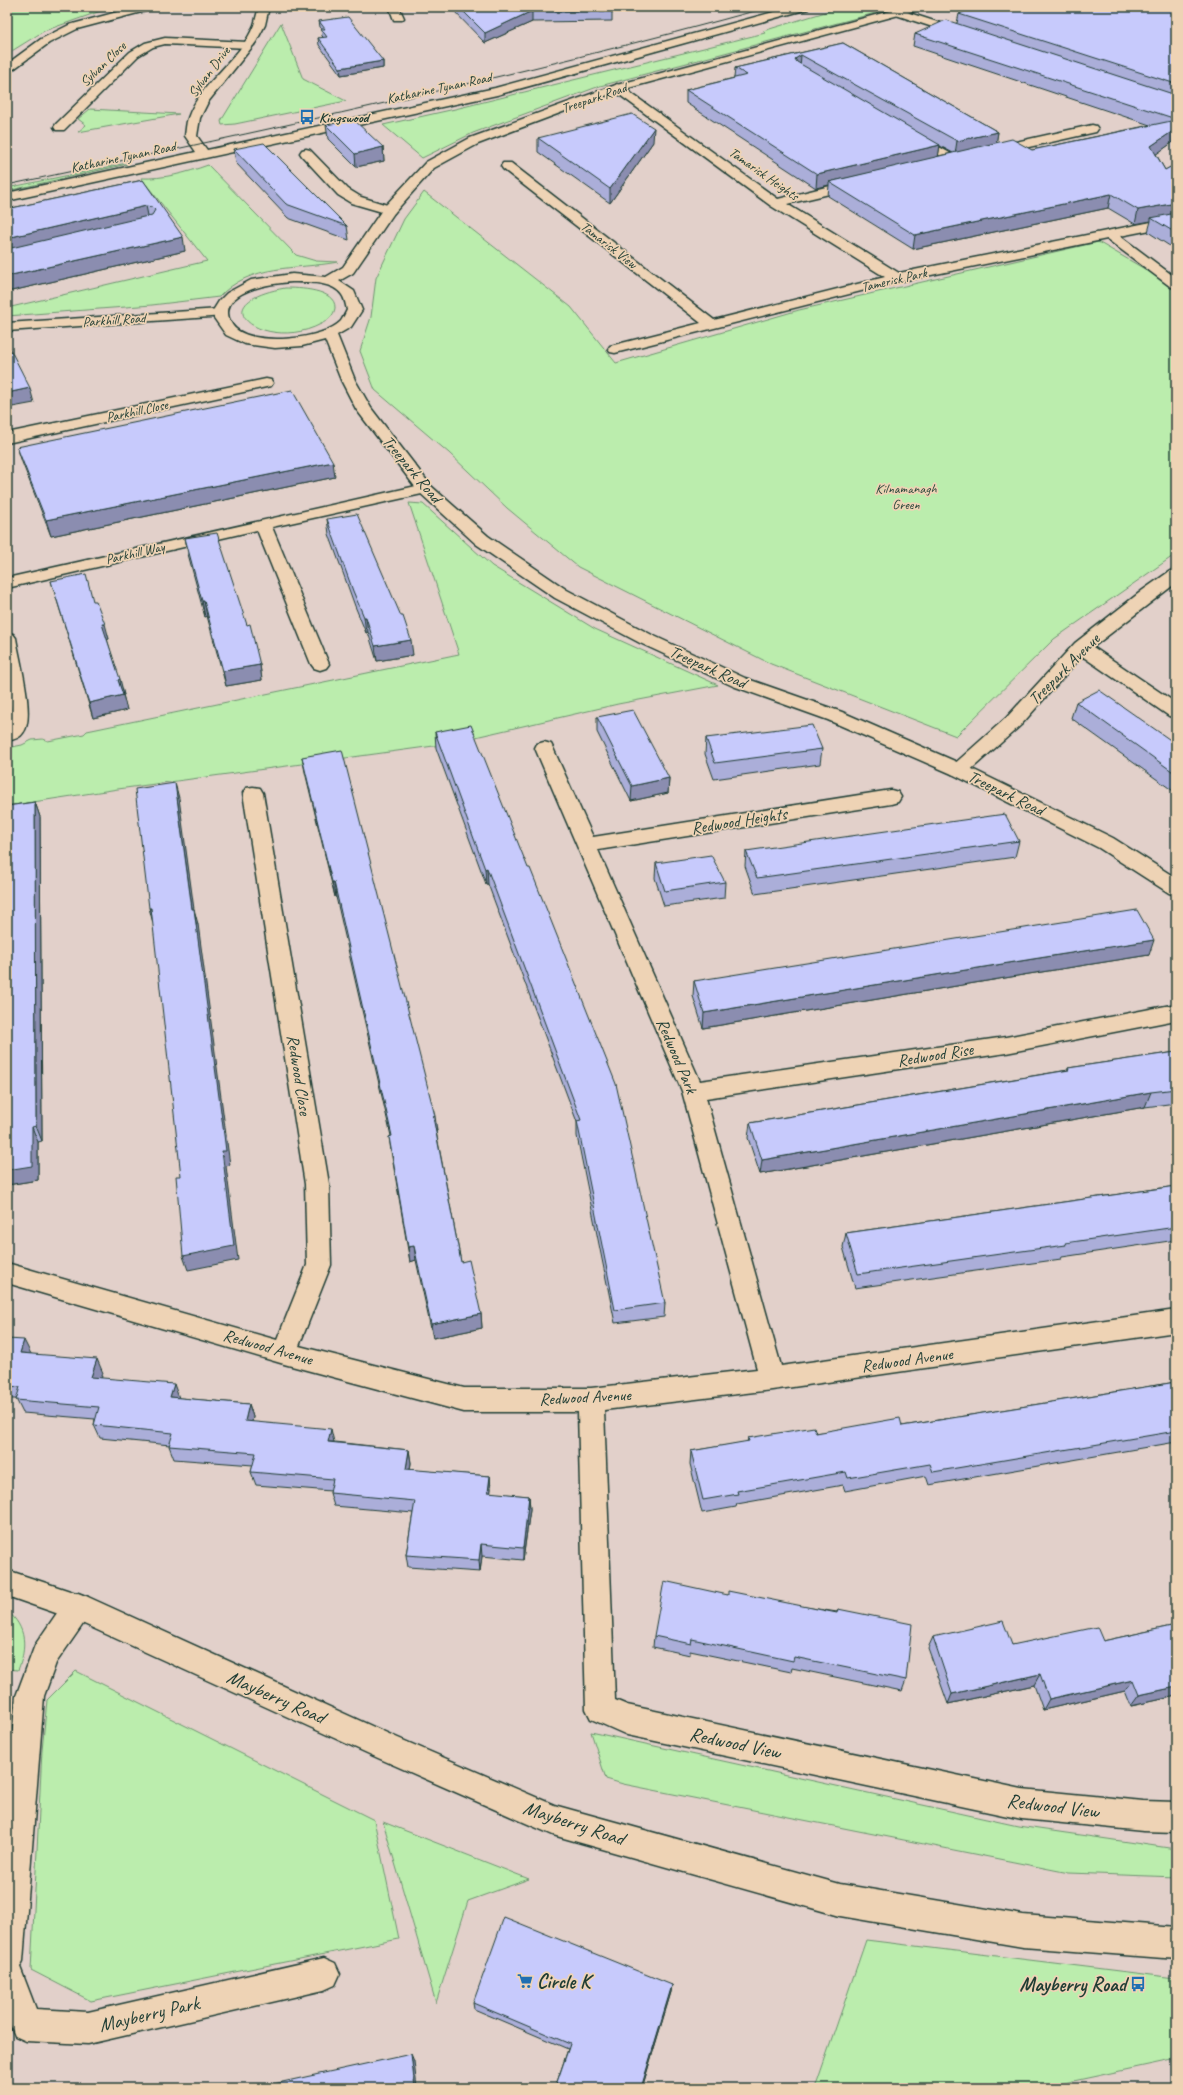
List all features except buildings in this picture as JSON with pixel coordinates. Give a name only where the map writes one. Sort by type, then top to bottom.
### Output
[{"type":"street","points":[[7,69],[45,41],[73,27],[149,7]]},
{"type":"street","name":"Sylvan Drive","points":[[204,154],[191,136],[194,121],[212,89],[255,37],[263,21],[264,7]]},
{"type":"street","points":[[394,7],[398,18]]},
{"type":"street","name":"Katharine Tynan Road","points":[[7,197],[497,91],[804,7]]},
{"type":"street","name":"Treepark Road","points":[[328,282],[348,270],[389,210],[430,165],[474,141],[617,88],[900,13],[917,7]]},
{"type":"street","points":[[900,13],[974,37]]},
{"type":"street","name":"Sylvan Close","points":[[60,127],[134,54],[149,44],[165,41],[248,45]]},
{"type":"street","name":"Tamarisk Heights","points":[[617,88],[776,203],[897,278]]},
{"type":"street","points":[[984,153],[1092,129]]},
{"type":"street","points":[[903,131],[953,160]]},
{"type":"street","points":[[306,153],[343,192],[356,200],[389,210]]},
{"type":"street","points":[[938,164],[968,156]]},
{"type":"street","name":"Tamarisk View","points":[[507,166],[711,324]]},
{"type":"street","points":[[776,203],[868,180]]},
{"type":"street","name":"Tamerisk Park","points":[[615,349],[897,278],[1176,221]]},
{"type":"street","points":[[1110,234],[1118,242],[1176,284]]},
{"type":"street","points":[[292,278],[328,282],[347,292],[354,301],[355,311],[349,321],[330,334],[313,340],[294,343],[259,342],[246,339],[229,330],[222,322],[220,313],[224,304],[231,296],[244,288],[260,282],[292,278]]},
{"type":"street","name":"Parkhill Road","points":[[7,327],[220,313]]},
{"type":"street","name":"Treepark Road","points":[[330,334],[348,380],[364,409],[425,489],[482,540],[561,594],[646,639],[739,682],[835,716],[959,770],[1106,843],[1176,888]]},
{"type":"street","name":"Parkhill Close","points":[[7,438],[266,383]]},
{"type":"street","name":"Parkhill Way","points":[[7,583],[263,524],[425,489]]},
{"type":"street","points":[[263,524],[320,664]]},
{"type":"street","name":"Treepark Avenue","points":[[959,770],[1014,721],[1081,647],[1176,575]]},
{"type":"street","points":[[7,638],[20,710],[16,730],[7,735]]},
{"type":"street","points":[[1081,647],[1176,712]]},
{"type":"street","name":"Redwood Park","points":[[544,748],[693,1091],[772,1379]]},
{"type":"street","name":"Redwood Close","points":[[253,793],[317,1184],[319,1265],[284,1353]]},
{"type":"street","name":"Redwood Heights","points":[[587,845],[891,798]]},
{"type":"street","name":"Redwood Rise","points":[[693,1091],[1006,1044],[1176,1012]]},
{"type":"street","name":"Redwood Avenue","points":[[7,1273],[284,1353],[464,1400],[591,1400],[772,1379],[1176,1321]]},
{"type":"street","name":"Redwood View","points":[[591,1400],[601,1709],[626,1720],[1022,1804],[1143,1816],[1176,1817]]},
{"type":"street","name":"Mayberry Road","points":[[7,1583],[78,1607],[388,1748],[553,1820],[840,1900],[1023,1931],[1176,1943]]},
{"type":"street","points":[[7,1962],[30,1696],[45,1655],[78,1607]]},
{"type":"street","name":"Mayberry Park","points":[[7,1974],[26,2025],[88,2028],[324,1974]]},
{"type":"green space","points":[[7,7],[119,7],[98,12],[44,31],[7,54]]},
{"type":"green space","points":[[842,7],[898,7],[600,86],[473,133],[422,158],[383,125],[455,109],[765,33],[763,31]]},
{"type":"green space","points":[[281,23],[303,79],[346,101],[235,124],[222,125],[221,121]]},
{"type":"green space","points":[[90,109],[179,114],[78,132],[86,125],[78,119]]},
{"type":"green space","points":[[127,164],[7,191],[7,188]]},
{"type":"green space","points":[[208,165],[296,255],[316,261],[338,262],[259,273],[245,278],[232,286],[219,297],[152,305],[7,316],[7,308],[207,261],[141,178],[158,178],[174,175]]},
{"type":"green space","name":"Kilnamanagh Green","points":[[424,192],[571,307],[616,363],[799,310],[1098,242],[1176,287],[1176,554],[1054,639],[956,736],[771,664],[578,567],[507,508],[449,453],[375,390],[360,351],[371,317],[376,278],[404,219]]},
{"type":"green space","points":[[285,288],[307,289],[323,293],[334,302],[335,308],[333,313],[330,318],[323,323],[300,331],[280,333],[262,330],[249,323],[243,314],[245,304],[259,295]]},
{"type":"green space","points":[[409,503],[423,504],[492,566],[595,629],[718,685],[618,704],[441,745],[118,789],[7,806],[7,748],[22,745],[32,740],[43,739],[48,741],[84,734],[87,731],[459,654]]},
{"type":"green space","points":[[7,1611],[14,1617],[22,1631],[24,1646],[18,1670],[7,1669]]},
{"type":"green space","points":[[76,1671],[374,1820],[399,1939],[91,2001],[31,1970],[42,1751],[47,1700]]},
{"type":"green space","points":[[591,1732],[1018,1826],[1176,1849],[1176,1877],[1069,1873],[623,1784],[606,1779]]},
{"type":"green space","points":[[383,1822],[529,1879],[468,1901],[436,2003]]},
{"type":"green space","points":[[866,1940],[1176,1978],[1176,2059],[1041,2088],[815,2088]]},
{"type":"tram line","points":[[7,185],[484,80],[674,33],[769,7]]},
{"type":"place","name":"Kingswood","points":[[307,117]]},
{"type":"place","name":"Circle K","points":[[525,1981]]},
{"type":"place","name":"Mayberry Road","points":[[1138,1984]]}]
